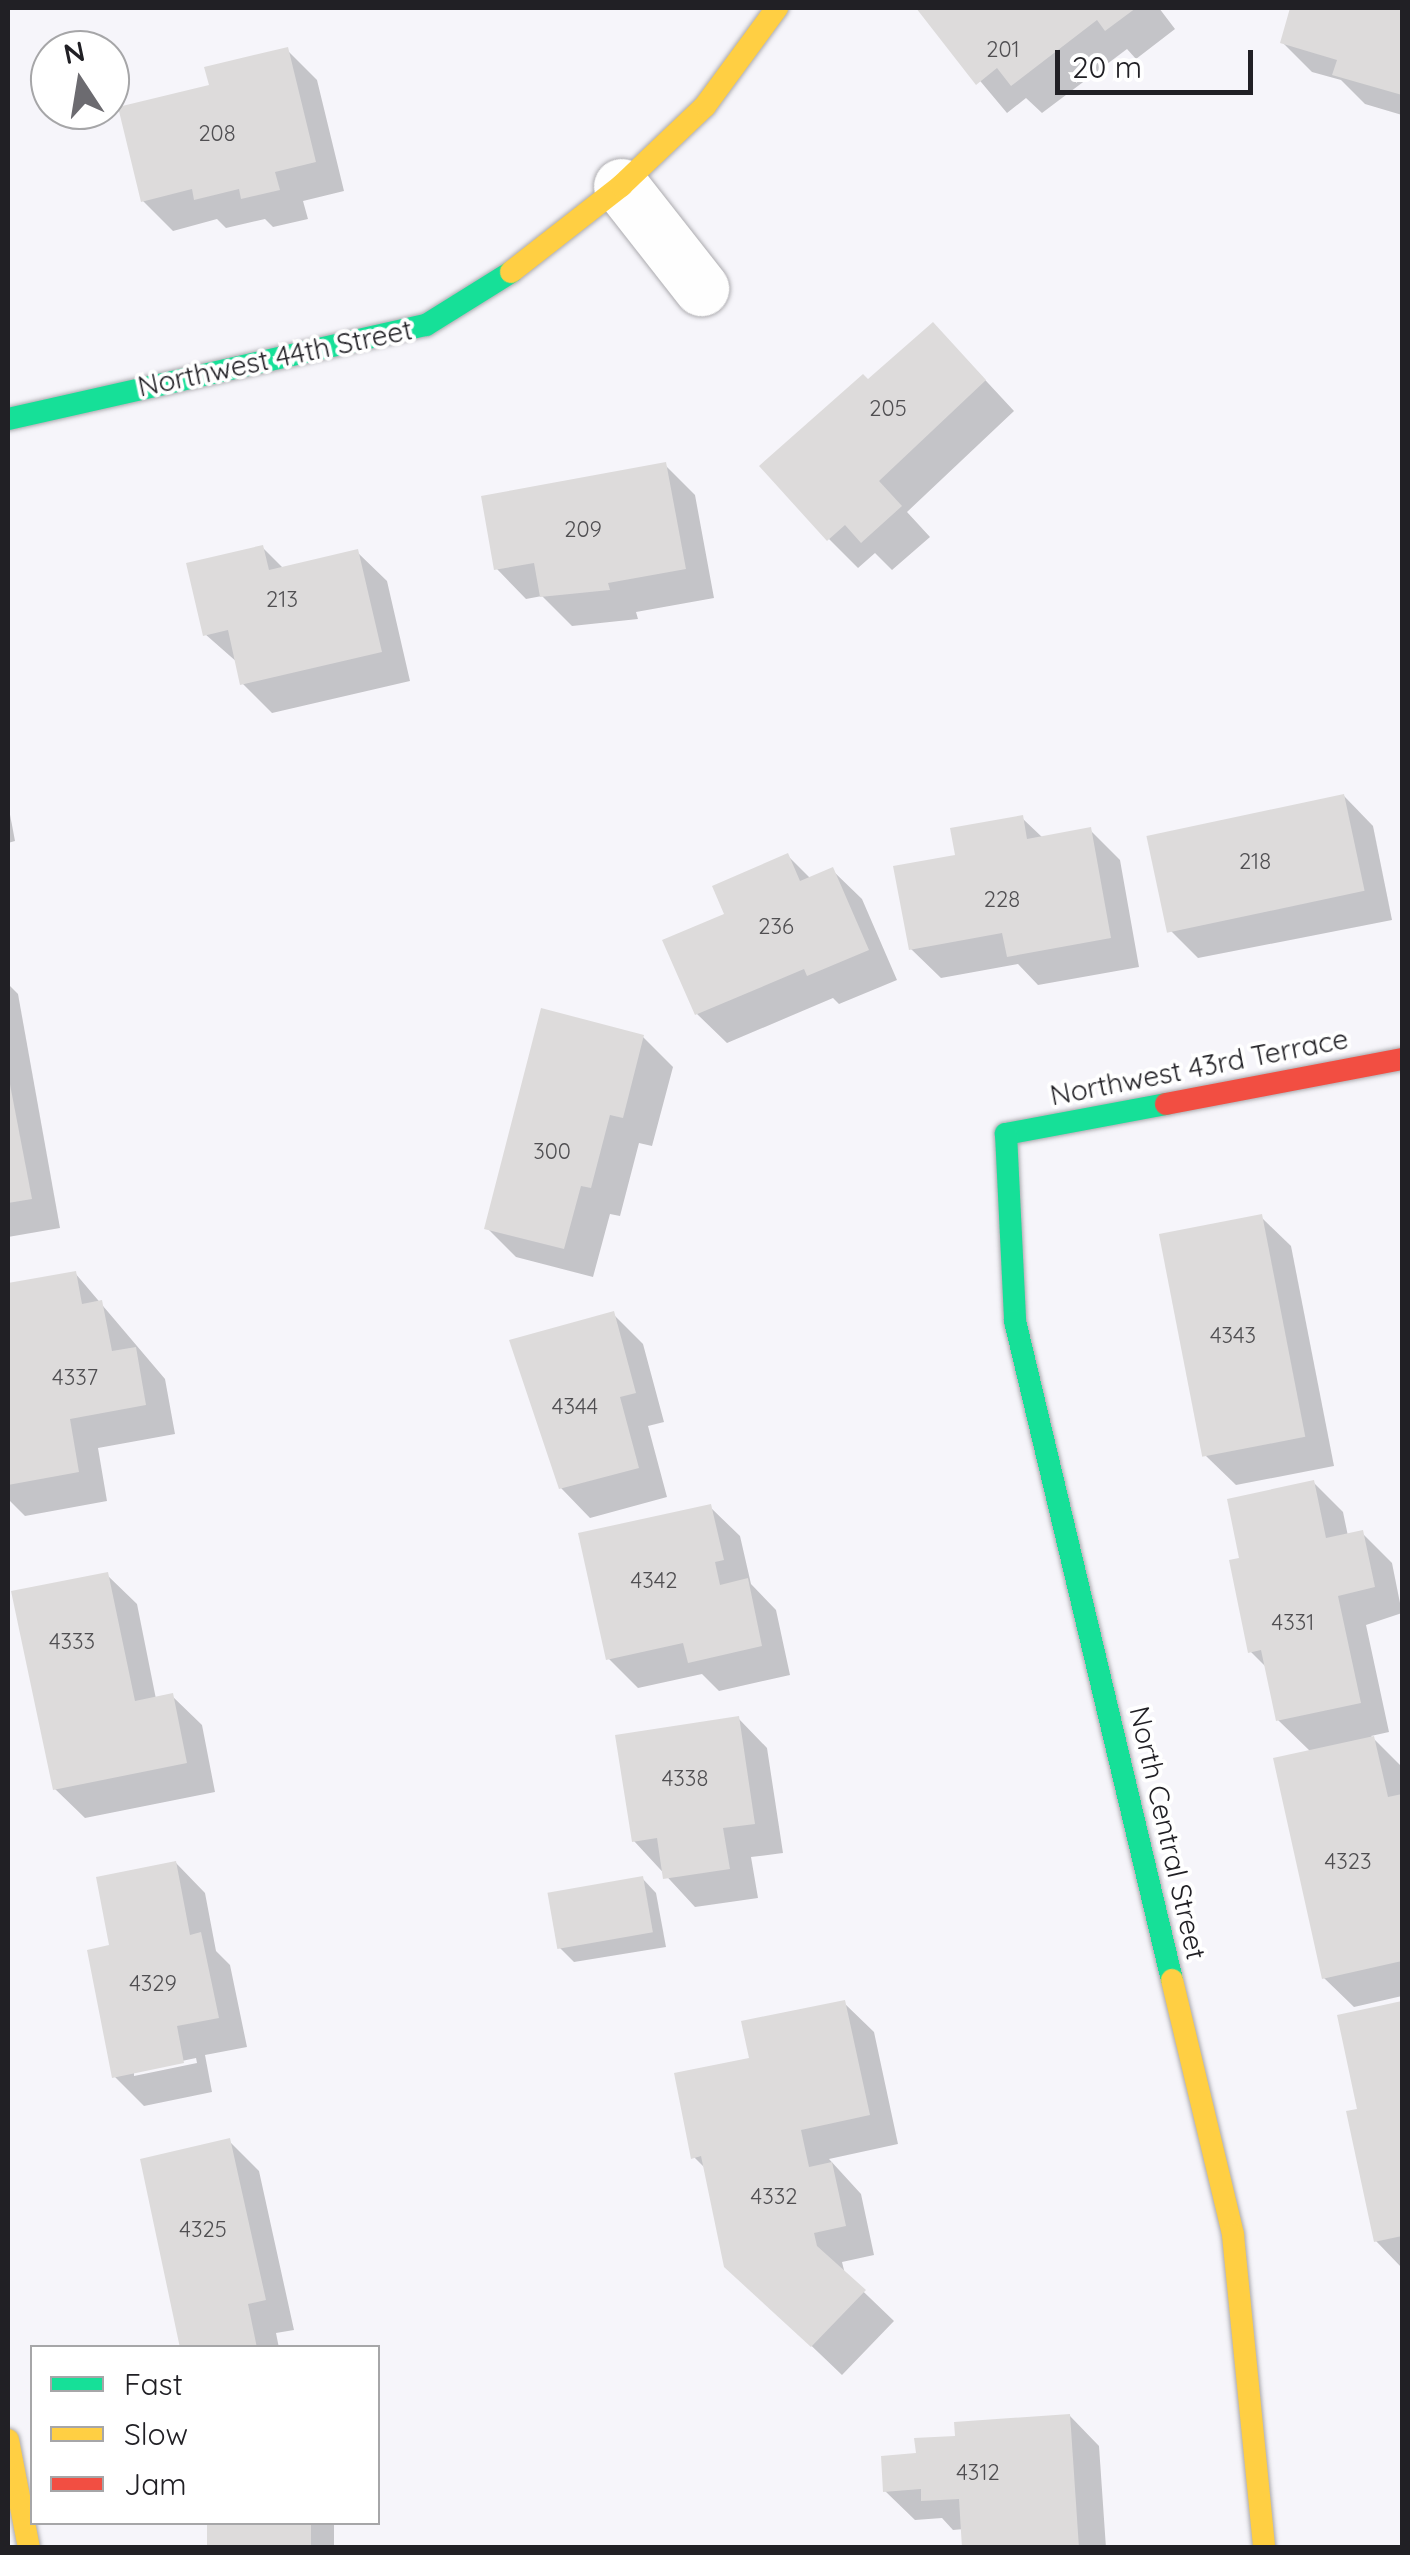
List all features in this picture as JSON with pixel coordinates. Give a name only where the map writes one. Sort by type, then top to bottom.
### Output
[{"type":"street","name":"Northwest 44th Street","points":[[8,418],[426,325],[534,258],[621,186],[705,106],[777,8]]},
{"type":"street","points":[[621,186],[701,288]]},
{"type":"street","name":"Northwest 43rd Terrace","points":[[1006,1134],[1402,1060]]},
{"type":"street","name":"North Central Street","points":[[1006,1134],[1015,1321],[1233,2235],[1264,2548]]},
{"type":"street","points":[[8,2440],[29,2548]]},
{"type":"building","points":[[916,8],[1136,8],[1105,31],[1097,20],[1011,86],[997,68],[976,85]]},
{"type":"building","points":[[1290,8],[1402,8],[1402,95],[1332,75],[1337,60],[1280,43]]},
{"type":"building","points":[[288,47],[316,162],[275,172],[280,190],[241,199],[239,189],[194,200],[192,189],[141,202],[124,130],[130,130],[130,104],[209,85],[204,67]]},
{"type":"building","points":[[933,322],[986,380],[879,481],[902,506],[861,543],[845,525],[827,541],[759,466],[863,374],[868,379]]},
{"type":"building","points":[[666,462],[686,569],[608,583],[610,590],[540,597],[534,563],[494,570],[481,496]]},
{"type":"building","points":[[263,545],[269,570],[358,549],[382,652],[240,685],[228,630],[203,636],[186,563]]},
{"type":"building","points":[[1344,794],[1365,891],[1167,933],[1146,836]]},
{"type":"building","points":[[1023,815],[1027,839],[1091,827],[1111,938],[1007,957],[1002,933],[909,950],[893,866],[955,855],[950,828]]},
{"type":"building","points":[[788,853],[800,881],[833,867],[869,950],[807,976],[804,969],[695,1015],[662,940],[724,914],[712,886]]},
{"type":"building","points":[[541,1008],[644,1035],[623,1118],[610,1115],[591,1188],[581,1186],[564,1249],[484,1229]]},
{"type":"building","points":[[8,1074],[32,1199],[8,1203]]},
{"type":"building","points":[[1262,1214],[1305,1437],[1202,1457],[1159,1234]]},
{"type":"building","points":[[76,1271],[82,1304],[102,1300],[112,1351],[136,1347],[146,1405],[70,1419],[79,1472],[8,1485],[8,1283]]},
{"type":"building","points":[[614,1311],[636,1393],[620,1397],[639,1468],[559,1489],[509,1340]]},
{"type":"building","points":[[1314,1480],[1326,1538],[1363,1530],[1375,1587],[1338,1596],[1361,1703],[1276,1721],[1261,1650],[1248,1653],[1229,1560],[1239,1558],[1227,1499]]},
{"type":"building","points":[[711,1504],[724,1560],[715,1562],[720,1585],[748,1578],[762,1646],[688,1663],[683,1643],[606,1660],[578,1533]]},
{"type":"building","points":[[108,1572],[135,1701],[173,1693],[187,1763],[53,1790],[11,1591]]},
{"type":"building","points":[[739,1716],[755,1824],[723,1828],[730,1869],[663,1879],[657,1838],[632,1842],[615,1735]]},
{"type":"building","points":[[1374,1736],[1388,1797],[1402,1794],[1402,1961],[1322,1979],[1273,1758]]},
{"type":"building","points":[[176,1861],[190,1935],[201,1932],[219,2018],[177,2026],[184,2063],[112,2078],[87,1950],[109,1945],[96,1877]]},
{"type":"building","points":[[643,1876],[653,1932],[557,1949],[547,1893]]},
{"type":"building","points":[[845,2000],[870,2115],[801,2130],[809,2167],[832,2162],[846,2226],[814,2233],[817,2246],[866,2290],[811,2347],[724,2267],[701,2156],[691,2159],[674,2073],[749,2058],[741,2021]]},
{"type":"building","points":[[1402,2001],[1402,2236],[1374,2242],[1346,2111],[1357,2109],[1337,2015]]},
{"type":"building","points":[[230,2138],[266,2300],[248,2304],[256,2345],[179,2345],[140,2159]]},
{"type":"building","points":[[1070,2414],[1079,2548],[962,2548],[959,2499],[921,2501],[921,2489],[883,2492],[881,2456],[916,2453],[914,2438],[955,2436],[954,2422]]},
{"type":"building","points":[[207,2525],[311,2525],[311,2548],[207,2548]]},
{"type":"traffic: fast","points":[[8,419],[426,325],[511,272]]},
{"type":"traffic: fast","points":[[1166,1104],[1006,1134],[1015,1321],[1172,1980]]},
{"type":"traffic: slow","points":[[511,272],[621,186],[705,106],[777,8]]},
{"type":"traffic: slow","points":[[1172,1980],[1233,2235],[1264,2548]]},
{"type":"traffic: slow","points":[[8,2440],[29,2548]]},
{"type":"traffic: jam","points":[[1166,1104],[1402,1059]]}]
